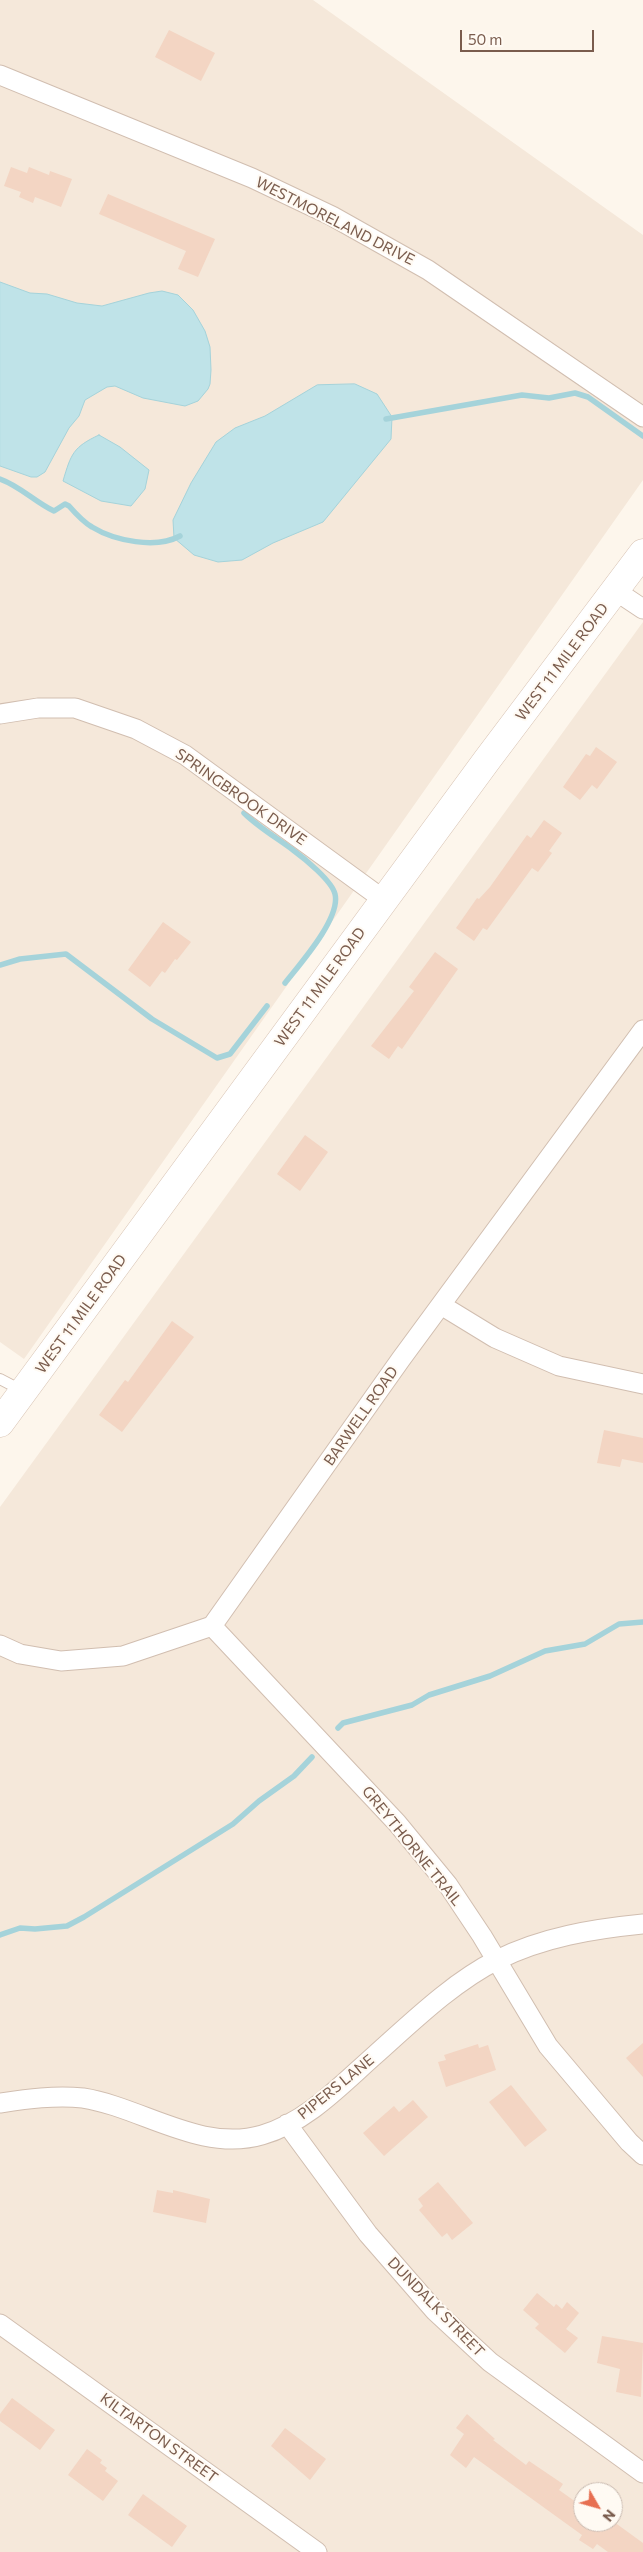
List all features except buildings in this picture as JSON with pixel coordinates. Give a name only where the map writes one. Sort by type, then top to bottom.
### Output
[{"type":"street","name":"WESTMORELAND DRIVE","points":[[0,75],[252,178],[371,237],[478,302],[643,417]]},
{"type":"street","points":[[0,85],[27,87]]},
{"type":"street","name":"WEST 11 MILE ROAD","points":[[0,1424],[487,760],[643,553]]},
{"type":"street","points":[[616,591],[643,609]]},
{"type":"street","name":"SPRINGBROOK DRIVE","points":[[0,714],[38,708],[75,708],[136,729],[185,755],[384,900]]},
{"type":"street","name":"BARWELL ROAD","points":[[212,1626],[441,1305],[643,1030]]},
{"type":"street","points":[[441,1305],[495,1338],[559,1366],[643,1384]]},
{"type":"street","points":[[0,1645],[20,1654],[62,1661],[123,1656],[212,1626]]},
{"type":"street","name":"GREYTHORNE TRAIL","points":[[212,1626],[397,1823],[448,1885],[548,2046],[629,2142],[643,2155]]},
{"type":"street","name":"PIPERS LANE","points":[[0,2103],[41,2098],[82,2098],[124,2108],[162,2123],[203,2135],[234,2138],[261,2135],[297,2120],[334,2091],[436,2001],[496,1960],[542,1942],[591,1930],[643,1924]]},
{"type":"street","name":"DUNDALK STREET","points":[[287,2124],[368,2234],[435,2311],[490,2362],[643,2473]]},
{"type":"street","name":"KILTARTON STREET","points":[[0,2324],[318,2552]]},
{"type":"lane","points":[[0,1378],[24,1391]]},
{"type":"shaded area","points":[[0,0],[313,0],[643,235],[643,480],[24,1359],[0,1342]]},
{"type":"shaded area","points":[[643,622],[643,2552],[0,2552],[0,1507]]},
{"type":"water","points":[[0,282],[30,293],[47,294],[77,303],[102,306],[162,291],[178,295],[193,310],[205,331],[210,347],[211,370],[208,389],[198,401],[185,406],[143,398],[115,386],[107,387],[85,400],[79,416],[69,428],[45,472],[37,477],[31,477],[0,466]]},
{"type":"water","points":[[355,384],[377,394],[392,417],[391,439],[323,522],[273,543],[242,560],[218,562],[194,555],[174,538],[173,520],[191,483],[216,442],[235,428],[265,416],[317,385]]},
{"type":"water","points":[[99,435],[120,447],[149,470],[145,489],[131,506],[101,501],[63,481],[74,452],[84,443]]},
{"type":"waterway","points":[[386,419],[522,395],[549,398],[575,393],[588,397],[643,436]]},
{"type":"waterway","points":[[0,479],[54,511],[65,504],[69,506],[89,525],[112,536],[148,543],[170,540],[180,536]]},
{"type":"waterway","points":[[244,813],[310,864],[329,883],[335,894],[335,904],[326,928],[285,983]]},
{"type":"waterway","points":[[0,965],[20,959],[66,954],[152,1019],[217,1058],[230,1054],[267,1006]]},
{"type":"waterway","points":[[338,1728],[343,1723],[412,1705],[429,1695],[490,1676],[545,1651],[585,1644],[619,1624],[643,1622]]},
{"type":"waterway","points":[[0,1935],[20,1928],[35,1929],[67,1926],[84,1917],[233,1824],[259,1801],[294,1776],[312,1757]]}]
